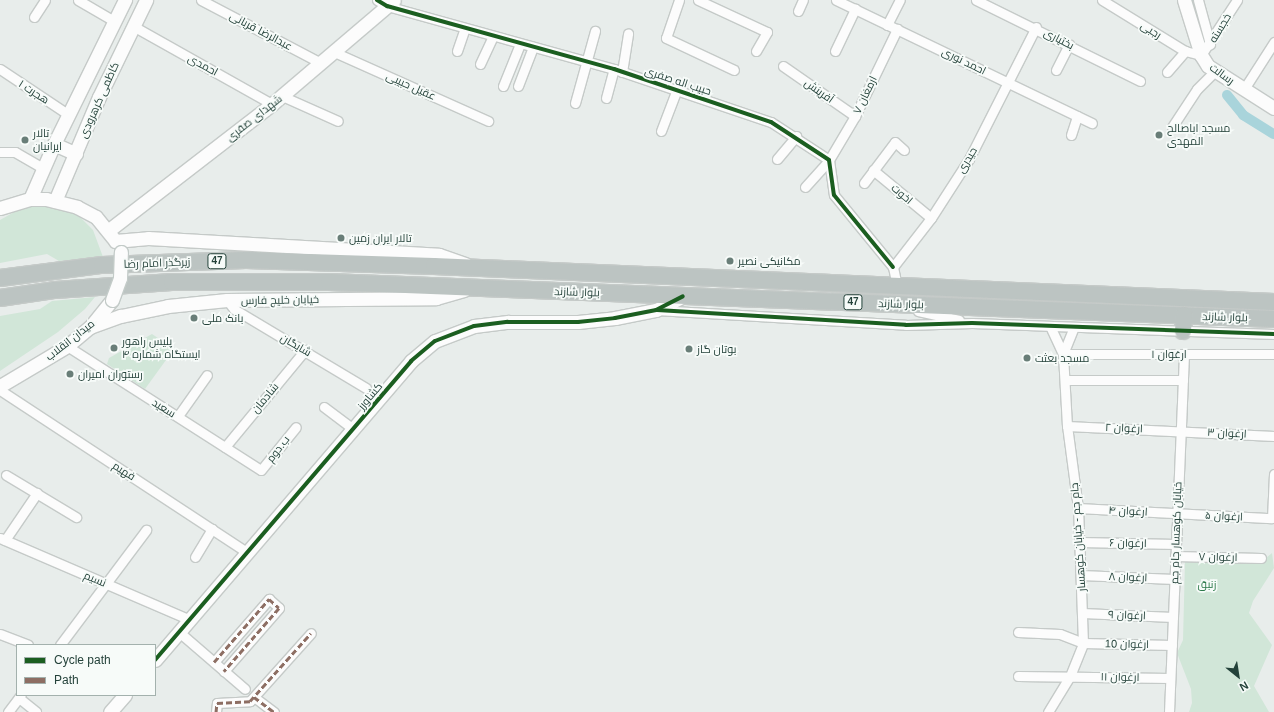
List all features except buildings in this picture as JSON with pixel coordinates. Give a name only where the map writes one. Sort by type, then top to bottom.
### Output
[{"type":"highway","name":"زیرگذر امام رضا","points":[[0,278],[102,265],[174,262],[254,261],[434,266]]},
{"type":"highway","name":"بلوار شازند","points":[[434,266],[1274,302]]},
{"type":"highway","name":"زیرگذر امام رضا","points":[[0,298],[55,290],[172,282],[328,282],[432,286]]},
{"type":"highway","name":"بلوار شازند","points":[[432,286],[881,303],[1184,323],[1274,319]]},
{"type":"main road","name":"کاظمی کرهرودی","points":[[30,198],[42,168],[125,0]]},
{"type":"main road","name":"کاظمی کرهرودی","points":[[55,201],[146,0]]},
{"type":"main road","name":"رسالت","points":[[1184,0],[1201,55],[1214,72],[1274,108]]},
{"type":"main road","name":"شهدای صفری","points":[[115,241],[334,52],[386,2]]},
{"type":"main road","points":[[54,144],[76,154]]},
{"type":"main road","points":[[0,208],[30,198],[55,201],[77,207],[96,217],[115,241],[148,238],[439,255],[474,268]]},
{"type":"main road","name":"میدان انقلاب","points":[[0,386],[67,346],[90,327],[112,300],[120,278],[115,241]]},
{"type":"main road","name":"خیابان خلیج فارس","points":[[90,327],[121,316],[168,306],[227,300],[436,298],[472,288]]},
{"type":"main road","name":"کشاورز","points":[[156,659],[411,362],[435,341],[455,332],[508,322],[578,322],[656,310],[683,296]]},
{"type":"main road","points":[[110,712],[124,696]]},
{"type":"street","points":[[34,17],[45,0]]},
{"type":"street","points":[[78,0],[114,21]]},
{"type":"street","name":"عبدالرضا قربانی","points":[[201,0],[321,63]]},
{"type":"street","points":[[679,0],[666,38],[734,70]]},
{"type":"street","points":[[698,0],[767,32],[756,51]]},
{"type":"street","points":[[798,11],[803,0]]},
{"type":"street","name":"احمد نوری","points":[[836,0],[846,2],[855,9],[887,25],[1092,123]]},
{"type":"street","points":[[887,25],[900,0]]},
{"type":"street","name":"بختیاری","points":[[976,0],[1036,27],[1140,81]]},
{"type":"street","name":"رجبی","points":[[1102,0],[1185,51],[1201,55]]},
{"type":"street","points":[[1198,0],[1210,44]]},
{"type":"street","name":"خجسته","points":[[1201,55],[1210,44],[1237,0]]},
{"type":"street","name":"حبیب اله صفری","points":[[386,2],[465,28],[677,89],[771,122],[796,136],[829,160]]},
{"type":"street","points":[[835,51],[855,9]]},
{"type":"street","name":"احمدی","points":[[133,26],[277,100],[338,121]]},
{"type":"street","name":"حیدری","points":[[893,267],[931,218],[969,159],[1036,27]]},
{"type":"street","points":[[457,51],[465,28]]},
{"type":"street","name":"ارمغان ۷","points":[[805,187],[829,160],[855,116],[897,29]]},
{"type":"street","points":[[575,103],[595,31]]},
{"type":"street","points":[[606,98],[618,71],[628,33]]},
{"type":"street","points":[[480,64],[493,36]]},
{"type":"street","points":[[1244,90],[1274,42]]},
{"type":"street","points":[[503,86],[520,44]]},
{"type":"street","points":[[1056,70],[1070,44]]},
{"type":"street","points":[[518,86],[533,47]]},
{"type":"street","points":[[1167,72],[1185,51]]},
{"type":"street","name":"عقیل حبیبی","points":[[334,52],[488,121]]},
{"type":"street","name":"آفرینش","points":[[783,66],[855,116]]},
{"type":"street","name":"هجرت ۱","points":[[0,69],[69,115]]},
{"type":"street","points":[[1172,128],[1197,90],[1214,72]]},
{"type":"street","points":[[661,131],[677,89]]},
{"type":"street","points":[[1070,136],[1077,116]]},
{"type":"street","points":[[777,160],[796,136]]},
{"type":"street","points":[[864,182],[895,142],[904,150]]},
{"type":"street","points":[[0,152],[15,152],[42,168]]},
{"type":"street","points":[[829,160],[834,195],[893,267],[897,286]]},
{"type":"street","name":"اخوت","points":[[873,170],[931,218]]},
{"type":"street","name":"شایگان","points":[[227,300],[234,309],[306,350],[366,388]]},
{"type":"street","points":[[881,303],[972,323]]},
{"type":"street","points":[[656,310],[906,325],[972,323],[1074,327],[1184,323],[1274,334]]},
{"type":"street","points":[[1050,326],[1063,354]]},
{"type":"street","points":[[1063,354],[1074,327]]},
{"type":"street","name":"سعید","points":[[67,346],[261,470]]},
{"type":"street","name":"شادمان","points":[[224,446],[306,350]]},
{"type":"street","name":"ارغوان ۱","points":[[1063,354],[1274,354]]},
{"type":"street","name":"جام جم - خیابان کوهسار","points":[[1048,712],[1070,676],[1082,643],[1078,508],[1067,426],[1063,354]]},
{"type":"street","name":"خیابان کوهسار جام جم","points":[[1169,712],[1184,354]]},
{"type":"street","points":[[178,416],[207,375]]},
{"type":"street","points":[[1065,380],[1183,380]]},
{"type":"street","name":"فهیم","points":[[0,390],[247,552]]},
{"type":"street","points":[[324,407],[353,429]]},
{"type":"street","name":"ارغوان ۲","points":[[1067,426],[1181,431]]},
{"type":"street","name":"ب.دوم","points":[[261,470],[296,427]]},
{"type":"street","name":"ارغوان ۳","points":[[1181,431],[1274,436]]},
{"type":"street","name":"ارغوان ۵","points":[[1177,514],[1272,518],[1274,474]]},
{"type":"street","points":[[6,475],[76,517]]},
{"type":"street","points":[[2,539],[36,494]]},
{"type":"street","name":"ارغوان ۴","points":[[1078,508],[1177,514]]},
{"type":"street","points":[[195,557],[212,529]]},
{"type":"street","points":[[61,644],[146,530]]},
{"type":"street","name":"نسیم","points":[[2,539],[190,620]]},
{"type":"street","name":"ارغوان ۶","points":[[1080,542],[1176,544]]},
{"type":"street","name":"ارغوان ۷","points":[[1175,556],[1261,558]]},
{"type":"street","name":"ارغوان ۸","points":[[1081,575],[1174,579]]},
{"type":"street","points":[[214,662],[270,599],[280,608],[224,671]]},
{"type":"street","name":"ارغوان ۹","points":[[1082,613],[1173,617]]},
{"type":"street","points":[[179,632],[245,689]]},
{"type":"street","points":[[216,712],[217,703],[245,703],[254,697],[311,632]]},
{"type":"street","points":[[1018,632],[1060,634],[1082,643]]},
{"type":"street","points":[[0,634],[25,644]]},
{"type":"street","name":"ارغوان 10","points":[[1082,643],[1172,645]]},
{"type":"street","name":"ارغوان ۱۱","points":[[1018,676],[1170,678]]},
{"type":"street","points":[[8,712],[20,696],[36,712]]},
{"type":"street","points":[[254,697],[274,712]]},
{"type":"green space","points":[[35,205],[44,205],[72,212],[80,217],[93,230],[103,257],[59,261],[47,254],[0,263],[0,220],[16,211]]},
{"type":"green space","points":[[95,297],[85,309],[58,332],[0,371],[0,316],[40,309],[52,301]]},
{"type":"green space","points":[[152,334],[174,349],[145,389],[107,364],[109,358]]},
{"type":"green space","name":"زنبق","points":[[1272,553],[1274,568],[1253,601],[1249,613],[1272,645],[1254,686],[1269,712],[1189,712],[1192,703],[1191,689],[1177,653],[1183,640],[1185,561],[1260,563]]},
{"type":"waterway","points":[[1191,0],[1200,34]]},
{"type":"waterway","points":[[1227,95],[1243,115],[1274,134]]},
{"type":"marked path","points":[[214,662],[269,599],[279,608],[224,671]]},
{"type":"marked path","points":[[216,712],[217,703],[250,701],[311,633]]},
{"type":"marked path","points":[[254,697],[274,712]]},
{"type":"cycle path","points":[[377,0],[387,6],[614,69],[771,122],[829,160],[834,195],[893,267]]},
{"type":"cycle path","points":[[156,659],[411,361],[435,341],[474,326],[508,322],[578,322],[615,318],[656,310],[683,296]]},
{"type":"cycle path","points":[[657,310],[906,325],[972,323],[1274,334]]},
{"type":"place","name":"مسجد اباصالح المهدی","points":[[1159,135]]},
{"type":"place","name":"تالار ایرانیان","points":[[25,140]]},
{"type":"place","name":"تالار ایران زمین","points":[[341,238]]},
{"type":"place","name":"مکانیکی نصیر","points":[[730,261]]},
{"type":"place","name":"بانک ملی","points":[[194,318]]},
{"type":"place","name":"پلیس راهور ایستگاه شماره ۴","points":[[114,348]]},
{"type":"place","name":"بوتان گاز","points":[[689,349]]},
{"type":"place","name":"مسجد بعثت","points":[[1027,358]]},
{"type":"place","name":"رستوران امیران","points":[[70,374]]}]
